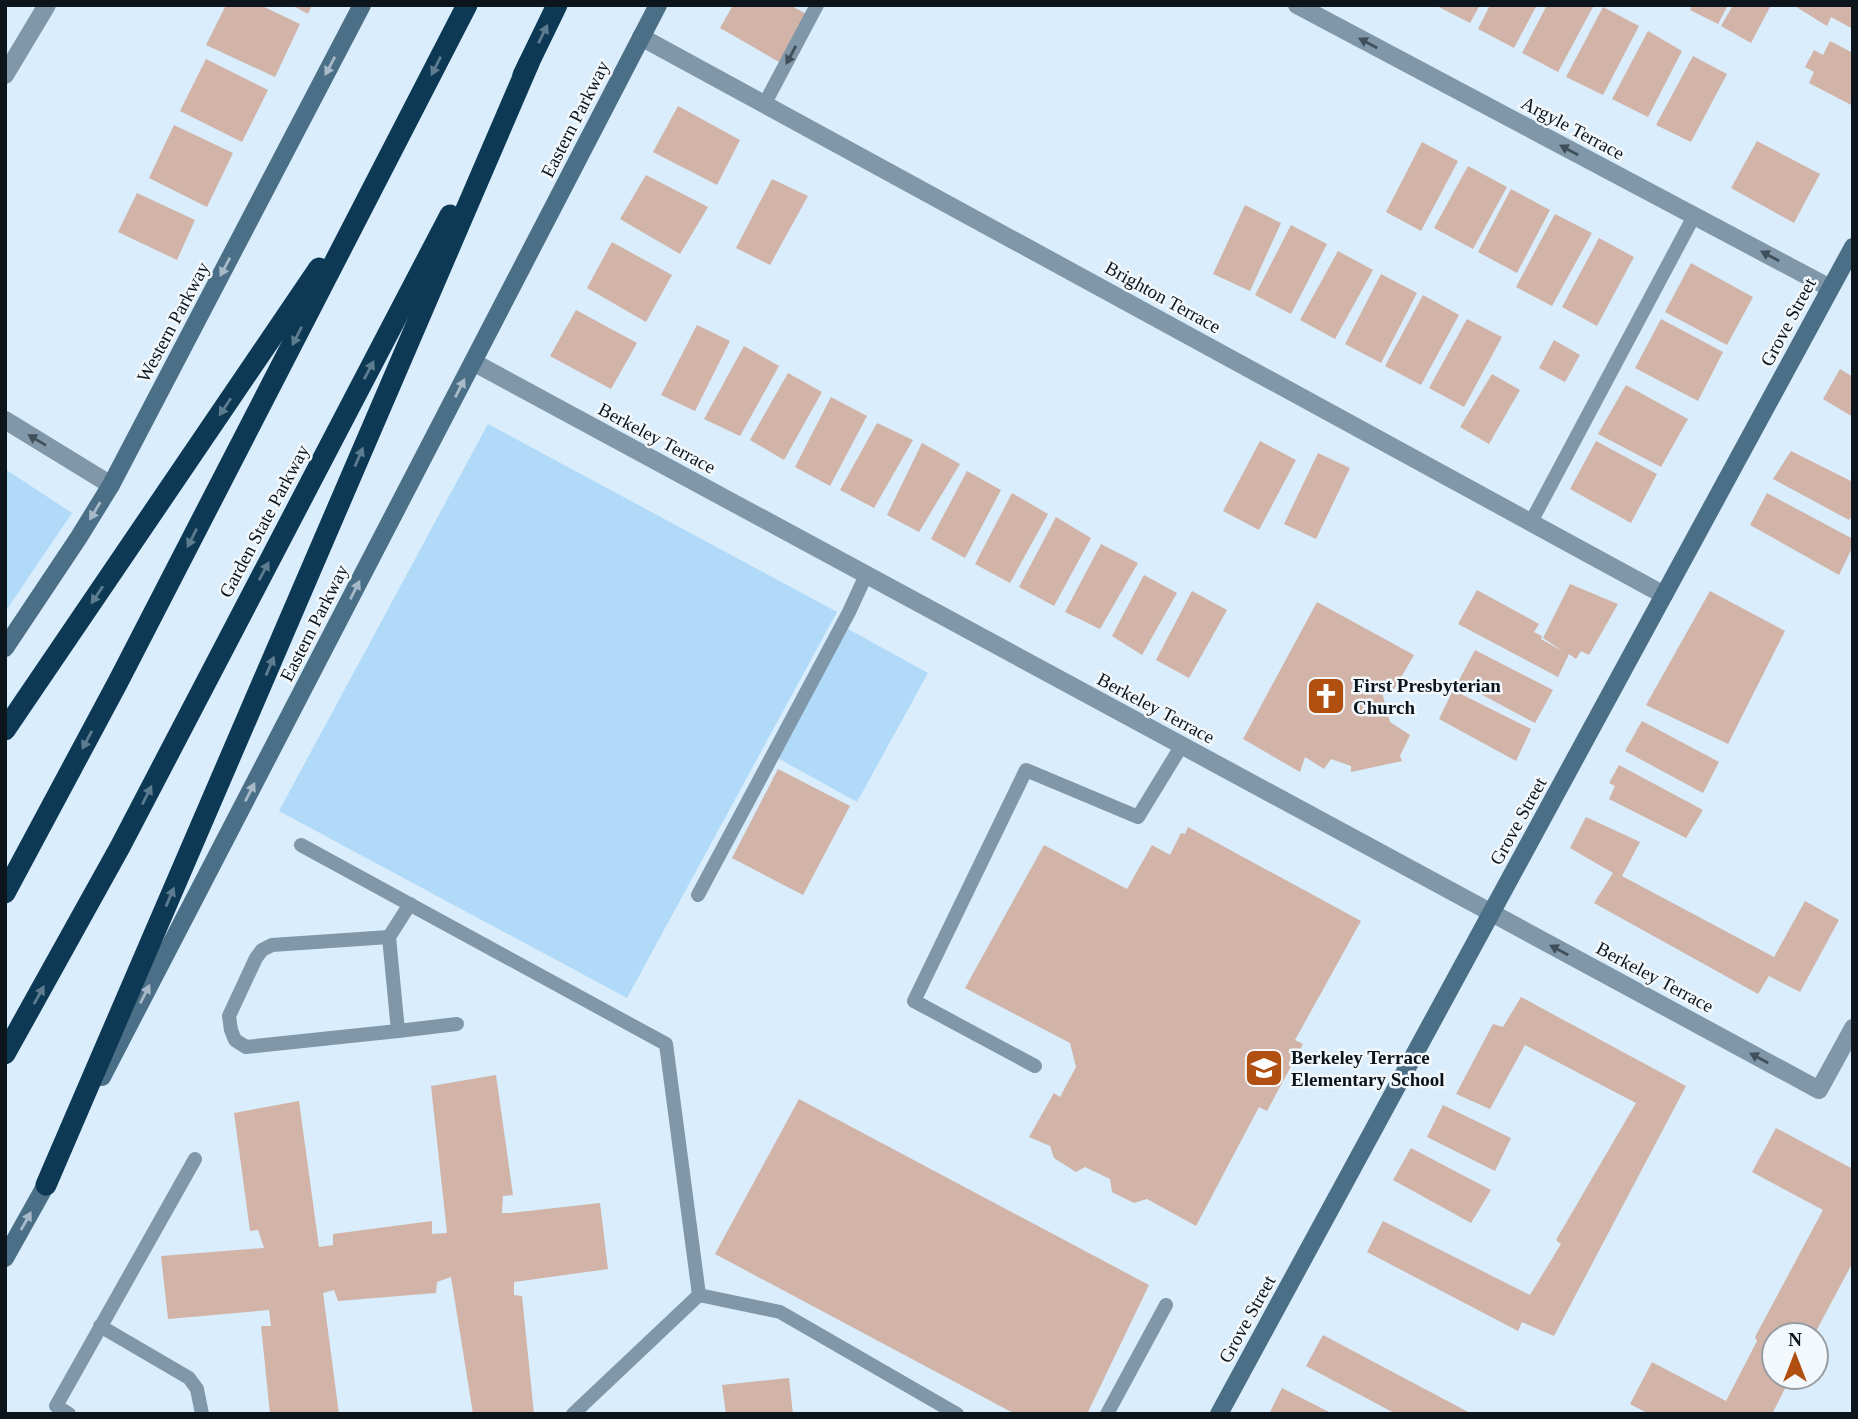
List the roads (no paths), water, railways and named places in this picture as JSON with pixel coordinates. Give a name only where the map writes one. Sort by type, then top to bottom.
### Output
[{"type":"highway","points":[[5,892],[111,694],[467,5]]},
{"type":"highway","name":"Garden State Parkway","points":[[5,1054],[120,847],[557,5]]},
{"type":"highway","points":[[46,1185],[529,63]]},
{"type":"highway","points":[[5,730],[373,188]]},
{"type":"main road","name":"Western Parkway","points":[[5,648],[111,485],[362,5]]},
{"type":"main road","name":"Eastern Parkway","points":[[5,1258],[46,1185],[658,5]]},
{"type":"main road","name":"Grove Street","points":[[1219,1414],[1853,247]]},
{"type":"street","points":[[5,75],[47,5]]},
{"type":"street","name":"Argyle Terrace","points":[[1297,5],[1830,288]]},
{"type":"street","name":"Brighton Terrace","points":[[641,37],[1664,595]]},
{"type":"street","name":"Berkeley Terrace","points":[[473,362],[1819,1090],[1853,1028]]},
{"type":"street","points":[[5,420],[111,485]]},
{"type":"lane","points":[[764,105],[817,5]]},
{"type":"lane","points":[[1531,522],[1693,216]]},
{"type":"lane","points":[[698,895],[849,612],[866,575]]},
{"type":"lane","points":[[1035,1066],[914,1001],[1027,770],[1138,817],[1182,746]]},
{"type":"lane","points":[[301,845],[666,1044],[699,1295]]},
{"type":"lane","points":[[398,1031],[388,937],[410,904]]},
{"type":"lane","points":[[388,937],[272,946],[262,950],[229,1016],[235,1040],[246,1047],[457,1024]]},
{"type":"lane","points":[[69,1414],[53,1410],[195,1159]]},
{"type":"lane","points":[[573,1414],[699,1295]]},
{"type":"lane","points":[[699,1295],[780,1312],[957,1414]]},
{"type":"lane","points":[[1107,1414],[1166,1306]]},
{"type":"lane","points":[[100,1326],[189,1378],[197,1389],[201,1414]]},
{"type":"place","name":"First Presbyterian Church","points":[[1326,696]]},
{"type":"place","name":"Berkeley Terrace Elementary School","points":[[1264,1068]]}]
